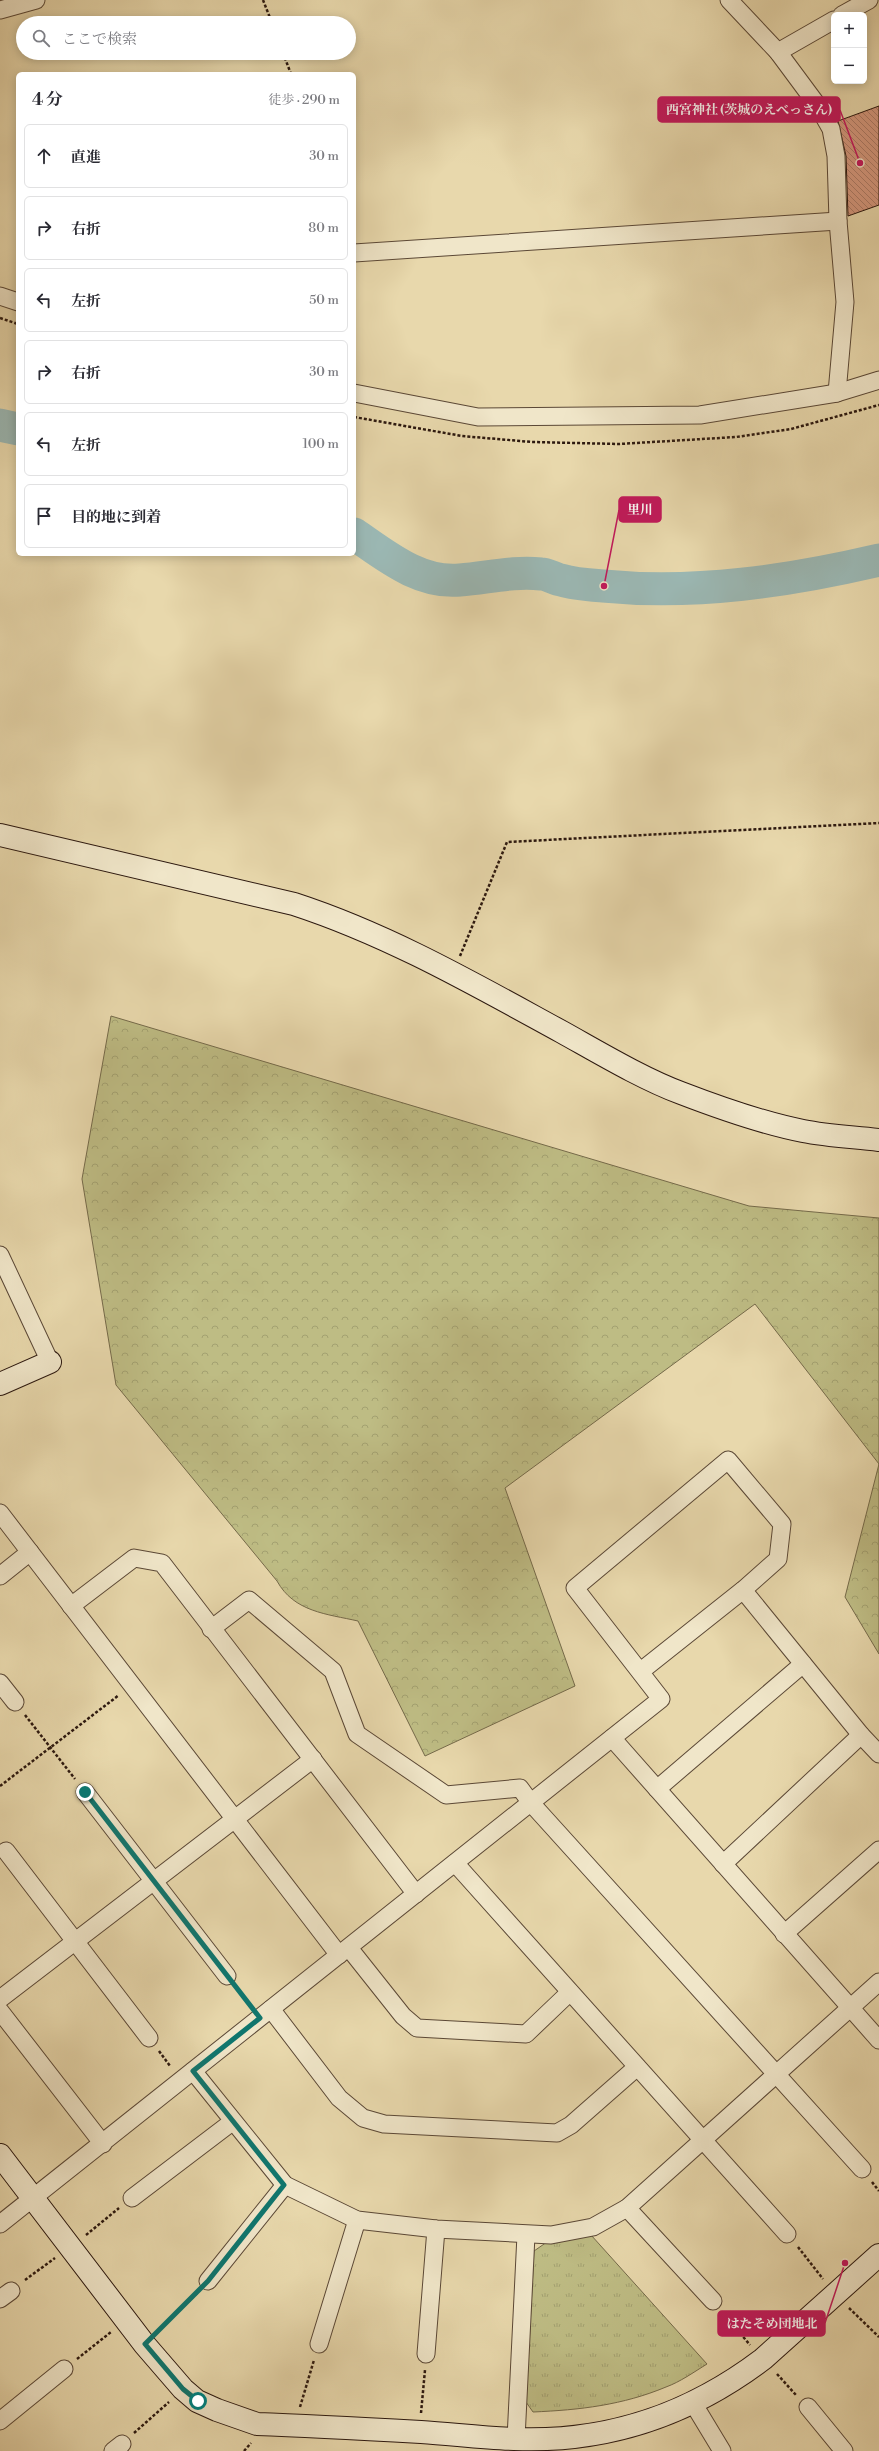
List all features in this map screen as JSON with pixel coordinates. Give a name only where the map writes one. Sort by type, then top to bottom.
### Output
[{"type":"street","points":[[10,6],[36,0]]},
{"type":"street","points":[[730,0],[778,52],[818,106],[831,129],[836,156],[838,221],[845,302],[837,393]]},
{"type":"street","points":[[847,12],[869,0]]},
{"type":"street","points":[[778,52],[831,22]]},
{"type":"street","points":[[356,253],[838,221]]},
{"type":"street","points":[[0,296],[16,301]]},
{"type":"street","points":[[356,393],[478,417],[700,415],[837,393],[879,380]]},
{"type":"street","points":[[0,835],[294,904],[336,918],[382,936],[679,1093],[749,1116],[803,1131],[879,1140]]},
{"type":"street","points":[[0,1255],[50,1362],[0,1384]]},
{"type":"street","points":[[0,2224],[34,2199],[661,1699],[641,1671],[575,1588],[728,1460],[782,1524],[778,1559],[743,1590],[641,1671]]},
{"type":"street","points":[[0,1513],[235,1819],[344,1951],[403,2016],[417,2028],[526,2034],[570,1992]]},
{"type":"street","points":[[0,1576],[30,1552]]},
{"type":"street","points":[[71,1606],[134,1558],[162,1564],[416,1894]]},
{"type":"street","points":[[743,1590],[879,1754]]},
{"type":"street","points":[[211,1629],[249,1600],[333,1671],[357,1734],[446,1795],[520,1788],[531,1803],[862,2169]]},
{"type":"street","points":[[656,1789],[803,1664]]},
{"type":"street","points":[[0,1683],[15,1702]]},
{"type":"street","points":[[722,1864],[862,1735]]},
{"type":"street","points":[[612,1738],[879,2040]]},
{"type":"street","points":[[0,1999],[313,1759]]},
{"type":"street","points":[[85,1792],[227,1976]]},
{"type":"street","points":[[784,1934],[879,1850]]},
{"type":"street","points":[[6,1851],[149,2038]]},
{"type":"street","points":[[455,1863],[788,2234]]},
{"type":"street","points":[[187,2076],[232,2122],[284,2185],[357,2220],[436,2229],[526,2235],[551,2235],[593,2226],[627,2208],[702,2139],[879,1982]]},
{"type":"street","points":[[0,2011],[103,2144]]},
{"type":"street","points":[[266,2014],[339,2098],[363,2118],[384,2124],[557,2133],[571,2125],[637,2067]]},
{"type":"street","points":[[132,2198],[232,2122]]},
{"type":"street","points":[[0,2155],[145,2344],[183,2389],[204,2404],[254,2423],[516,2439],[560,2438],[604,2434],[634,2427],[693,2403],[718,2390],[763,2359],[879,2255]]},
{"type":"street","points":[[208,2281],[284,2185]]},
{"type":"street","points":[[627,2208],[713,2301]]},
{"type":"street","points":[[319,2344],[357,2220]]},
{"type":"street","points":[[426,2354],[436,2229]]},
{"type":"street","points":[[516,2439],[526,2235]]},
{"type":"street","points":[[0,2421],[64,2369]]},
{"type":"street","points":[[693,2403],[722,2451]]},
{"type":"street","points":[[808,2407],[844,2451]]},
{"type":"path","points":[[263,0],[269,16]]},
{"type":"path","points":[[286,60],[290,72]]},
{"type":"path","points":[[0,318],[16,323]]},
{"type":"path","points":[[454,973],[507,842],[879,823]]},
{"type":"path","points":[[0,1786],[132,1685]]},
{"type":"path","points":[[15,1702],[85,1792]]},
{"type":"path","points":[[227,1976],[266,2014]]},
{"type":"path","points":[[149,2038],[187,2076]]},
{"type":"path","points":[[6,2295],[71,2247],[132,2198]]},
{"type":"path","points":[[788,2234],[835,2294],[879,2337]]},
{"type":"path","points":[[145,2344],[208,2281]]},
{"type":"path","points":[[713,2301],[763,2359],[808,2407]]},
{"type":"path","points":[[64,2369],[127,2320]]},
{"type":"path","points":[[294,2425],[319,2344]]},
{"type":"path","points":[[420,2432],[426,2354]]},
{"type":"path","points":[[117,2448],[183,2389]]},
{"type":"green space","points":[[111,1016],[749,1206],[879,1218],[879,1464],[755,1304],[505,1488],[575,1686],[425,1756],[358,1621],[312,1610],[292,1599],[116,1385],[82,1179]]},
{"type":"green space","points":[[879,1464],[879,1654],[845,1597]]},
{"type":"green space","points":[[591,2235],[707,2364],[671,2385],[634,2398],[601,2406],[533,2412],[526,2402],[534,2251],[547,2242]]},
{"type":"building","points":[[879,106],[879,205],[848,216],[846,156],[838,121]]},
{"type":"waterway","points":[[0,425],[16,429]]},
{"type":"waterway","points":[[356,535],[390,559],[403,566],[417,573],[445,580],[460,580],[531,573],[544,574],[571,582],[598,586],[673,589],[777,580],[845,568],[879,560]]},
{"type":"place","name":"西宮神社 (茨城のえべっさん)","points":[[860,163]]},
{"type":"place","name":"里川","points":[[604,586]]},
{"type":"place","name":"はたそめ団地北","points":[[845,2263]]},
{"type":"route","points":[[85,1792],[260,2018],[193,2071],[232,2122],[284,2185],[208,2281],[145,2344],[183,2389],[198,2401]]}]
